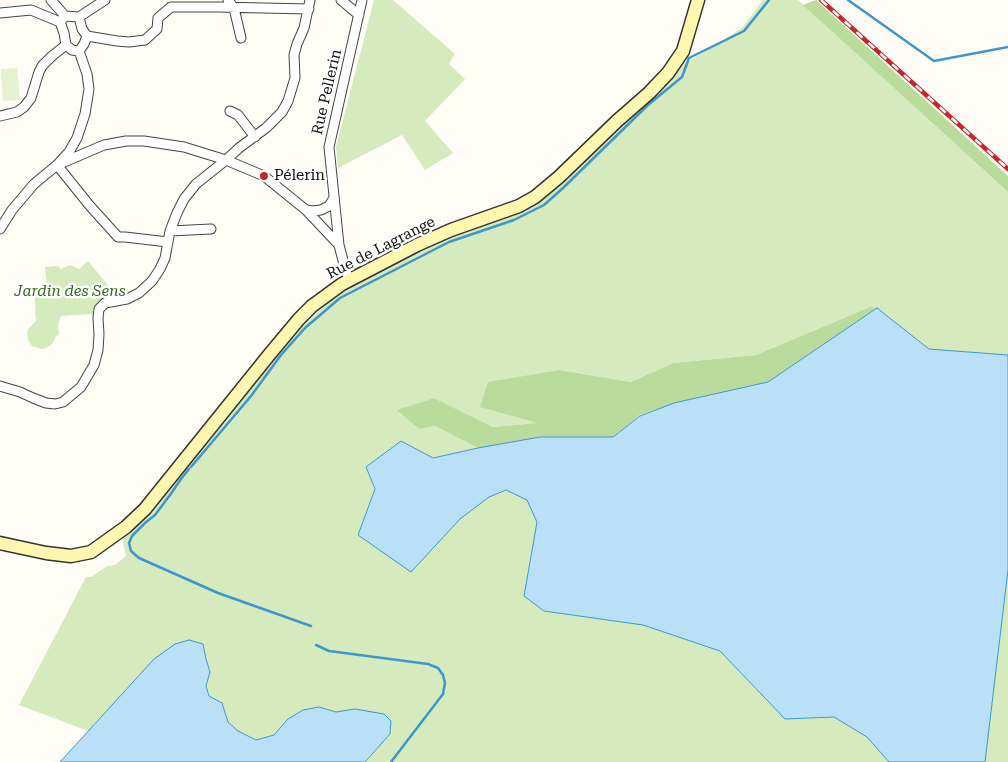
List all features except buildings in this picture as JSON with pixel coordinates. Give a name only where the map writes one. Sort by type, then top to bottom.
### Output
[{"type":"street","points":[[51,0],[62,19],[66,45],[72,50],[79,51]]},
{"type":"street","points":[[0,13],[31,10],[62,19],[79,17],[105,0]]},
{"type":"street","points":[[228,0],[234,8],[241,38]]},
{"type":"street","points":[[341,0],[359,15]]},
{"type":"street","name":"Rue Pellerin","points":[[350,280],[339,245],[329,147],[362,0]]},
{"type":"street","name":"Rue de Lagrange","points":[[0,543],[71,556],[91,552],[126,527],[145,509],[299,319],[312,306],[326,294],[350,280],[426,241],[519,206],[535,197],[559,177],[668,73],[683,51],[698,0]]},
{"type":"street","points":[[0,386],[46,403],[55,404],[63,402],[80,387],[94,365],[98,350],[98,318],[100,309],[105,303],[140,293],[152,281],[160,270],[165,258],[170,231],[184,199],[196,184],[238,148],[275,121],[282,112],[288,101],[295,78],[294,55],[310,5],[234,8],[171,7],[158,18],[158,29],[145,40],[129,42],[87,36],[82,30],[79,17]]},
{"type":"street","points":[[79,51],[87,36]]},
{"type":"street","points":[[0,116],[17,112],[24,107],[31,98],[42,66],[66,45]]},
{"type":"street","points":[[0,229],[12,210],[34,184],[69,152],[76,138],[85,114],[89,89],[87,74],[79,51]]},
{"type":"street","points":[[230,111],[238,115],[255,137]]},
{"type":"street","points":[[57,165],[104,145],[126,141],[144,141],[184,147],[226,160],[264,176],[306,210],[339,245]]},
{"type":"street","points":[[57,165],[118,237],[125,236],[168,242]]},
{"type":"street","points":[[306,210],[322,210],[329,206],[334,198]]},
{"type":"street","points":[[170,231],[211,229]]},
{"type":"green space","points":[[374,0],[393,0],[455,54],[449,64],[465,79],[425,121],[453,153],[425,170],[402,135],[338,168],[336,147]]},
{"type":"green space","points":[[763,0],[798,0],[1008,192],[1008,355],[929,349],[877,308],[870,307],[756,355],[673,363],[631,382],[560,370],[540,423],[493,427],[434,398],[398,410],[419,429],[435,426],[478,448],[433,458],[401,441],[366,467],[375,489],[358,535],[411,571],[460,519],[489,497],[506,490],[527,500],[538,522],[524,596],[544,611],[643,625],[720,651],[785,719],[834,717],[867,737],[889,762],[365,762],[390,734],[355,709],[336,712],[319,707],[303,710],[288,719],[274,735],[256,740],[238,731],[228,722],[222,703],[209,696],[206,686],[210,672],[206,659],[154,659],[88,731],[19,705],[86,577],[91,577],[107,566],[115,565],[126,556],[122,537],[281,346],[338,293],[440,239],[539,200],[683,65],[742,28]]},
{"type":"green space","points":[[816,0],[1008,176],[1008,192],[803,5]]},
{"type":"green space","points":[[17,68],[20,100],[3,101],[1,69]]},
{"type":"green space","name":"Jardin des Sens","points":[[88,261],[118,297],[94,318],[91,314],[61,316],[58,325],[59,335],[56,336],[51,345],[41,349],[32,346],[27,334],[28,329],[36,321],[34,290],[47,289],[45,267],[58,266],[61,269],[70,265],[79,269]]},
{"type":"green space","points":[[870,307],[877,308],[768,382],[675,403],[640,415],[613,437],[540,437],[478,448],[435,426],[419,429],[397,410],[434,398],[493,427],[538,423],[480,407],[488,382],[560,370],[631,382],[673,363],[756,355]]},
{"type":"green space","points":[[1008,570],[1008,762],[985,762],[1004,602]]},
{"type":"water","points":[[877,308],[929,349],[1008,355],[1008,570],[985,762],[889,762],[867,737],[834,717],[785,719],[720,651],[643,625],[544,611],[524,596],[537,522],[527,500],[506,490],[489,497],[460,519],[411,572],[358,535],[375,489],[366,467],[401,441],[433,458],[540,437],[613,437],[640,416],[674,403],[768,382]]},
{"type":"water","points":[[189,640],[203,644],[210,672],[206,686],[209,696],[222,703],[228,722],[238,731],[256,740],[274,735],[288,719],[303,710],[319,707],[336,712],[355,709],[384,714],[391,721],[390,734],[365,762],[60,762],[154,659],[175,644]]},
{"type":"waterway","points":[[191,467],[251,396],[281,355],[305,328],[340,298],[449,242],[514,220],[544,205],[648,105],[682,77],[689,58],[744,31],[769,0]]},
{"type":"waterway","points":[[848,0],[934,61],[1008,47]]},
{"type":"waterway","points":[[189,469],[155,515],[132,536],[129,543],[131,551],[139,558],[218,593],[311,626]]},
{"type":"waterway","points":[[316,645],[329,651],[428,664],[438,668],[443,675],[445,683],[443,694],[391,762]]},
{"type":"railway","points":[[821,0],[1008,169]]},
{"type":"place","name":"Pélerin","points":[[264,176]]}]
